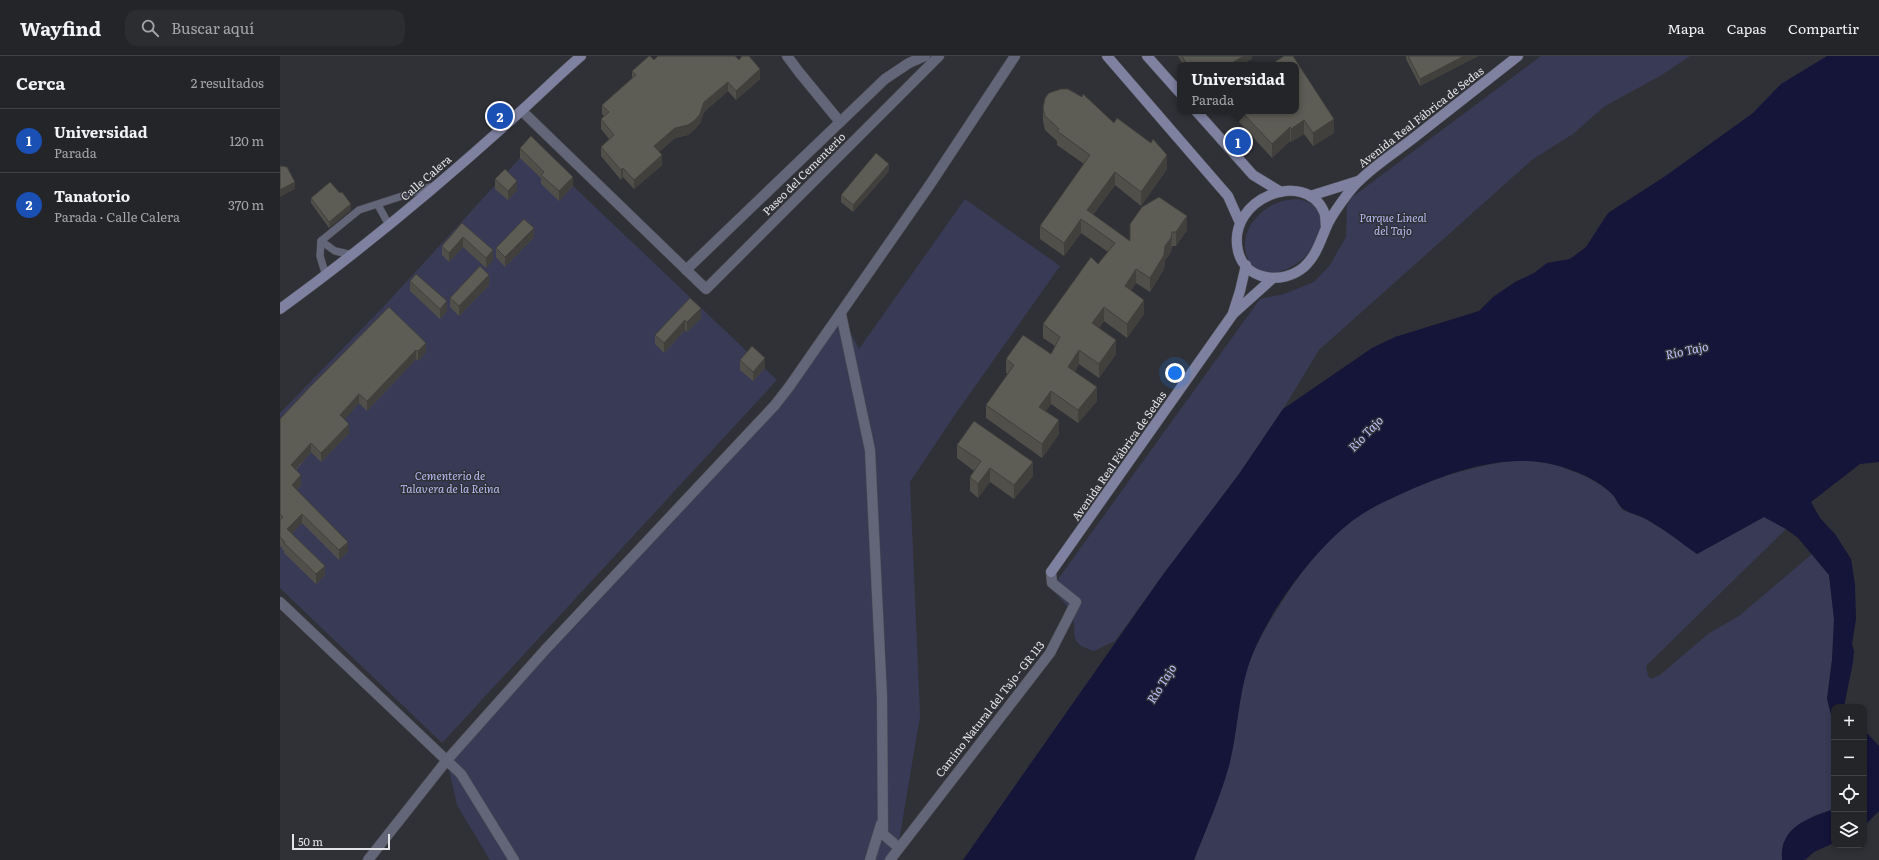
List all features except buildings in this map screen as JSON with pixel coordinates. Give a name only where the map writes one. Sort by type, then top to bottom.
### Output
[{"type":"street","name":"Calle Calera","points":[[280,309],[353,255],[439,184],[522,111],[581,56]]},
{"type":"street","points":[[788,56],[840,122]]},
{"type":"street","name":"Paseo del Cementerio","points":[[686,270],[885,79],[909,63],[925,56]]},
{"type":"street","name":"Paseo del Cementerio","points":[[522,111],[706,289],[939,56]]},
{"type":"street","points":[[368,860],[447,760],[545,650],[775,405],[841,314],[1015,56]]},
{"type":"street","points":[[1107,56],[1228,196],[1240,223]]},
{"type":"street","points":[[1147,56],[1177,90]]},
{"type":"street","name":"Avenida Real Fábrica de Sedas","points":[[1051,572],[1233,314],[1273,278],[1290,274],[1304,267],[1322,241],[1326,227],[1358,181],[1518,56]]},
{"type":"street","points":[[1199,114],[1253,175],[1281,192]]},
{"type":"street","name":"Avenida Real Fábrica de Sedas","points":[[1310,196],[1358,181]]},
{"type":"street","points":[[1273,278],[1265,278],[1256,274],[1246,265],[1238,252],[1237,238],[1240,223],[1246,212],[1254,203],[1266,196],[1281,192],[1295,191],[1310,196],[1318,203],[1324,213],[1326,227]]},
{"type":"street","name":"Avenida Real Fábrica de Sedas","points":[[1233,314],[1246,265]]},
{"type":"street","points":[[841,314],[870,450],[882,697],[883,834],[898,847]]},
{"type":"street","name":"Camino Natural del Tajo - GR 113","points":[[890,860],[898,847],[1050,653],[1076,602],[1052,584],[1051,572]]},
{"type":"street","points":[[280,602],[461,774],[514,860]]},
{"type":"street","points":[[870,860],[883,816]]},
{"type":"lane","points":[[326,276],[320,256],[321,241],[359,210],[439,184]]},
{"type":"lane","points":[[378,205],[389,225]]},
{"type":"lane","points":[[321,241],[336,251],[353,255]]},
{"type":"green space","name":"Parque Lineal del Tajo","points":[[1541,56],[1690,56],[1660,76],[1605,106],[1573,134],[1533,159],[1319,350],[1283,409],[1239,474],[1115,641],[1094,651],[1079,644],[1076,640],[1071,613],[1065,603],[1051,589],[1260,299],[1284,294],[1314,282],[1330,265],[1346,237],[1347,205],[1351,198]]},
{"type":"green space","name":"Cementerio de Talavera de la Reina","points":[[531,146],[777,380],[442,743],[280,588],[280,413],[387,303]]},
{"type":"green space","points":[[965,199],[1060,266],[954,416],[910,482],[920,716],[898,847],[890,860],[490,860],[457,805],[447,760],[799,373],[841,314],[859,349]]},
{"type":"green space","points":[[1298,199],[1314,204],[1320,213],[1322,224],[1321,233],[1312,249],[1297,263],[1280,272],[1262,272],[1255,268],[1246,255],[1245,247],[1248,230],[1257,217],[1267,208],[1284,201]]},
{"type":"green space","points":[[1511,461],[1533,461],[1556,465],[1587,477],[1602,486],[1614,496],[1622,510],[1644,518],[1670,534],[1697,554],[1764,517],[1786,529],[1646,666],[1648,676],[1651,679],[1660,675],[1708,634],[1739,616],[1812,554],[1829,575],[1834,619],[1832,660],[1827,699],[1831,714],[1831,810],[1813,816],[1783,843],[1782,860],[1194,860],[1225,778],[1231,755],[1242,685],[1248,665],[1269,623],[1309,563],[1346,525],[1362,513],[1381,502],[1424,483],[1491,464]]},
{"type":"water","name":"Río Tajo","points":[[1827,56],[1879,56],[1879,462],[1860,464],[1811,502],[1820,518],[1835,534],[1851,559],[1855,585],[1856,619],[1852,644],[1854,651],[1853,662],[1845,704],[1831,704],[1831,714],[1827,699],[1832,660],[1834,619],[1829,575],[1798,538],[1786,529],[1764,517],[1697,554],[1653,523],[1623,509],[1613,495],[1594,480],[1555,465],[1515,461],[1495,463],[1455,472],[1378,505],[1352,521],[1332,539],[1305,568],[1281,601],[1253,653],[1244,680],[1229,766],[1217,802],[1194,860],[963,860],[1162,576],[1239,474],[1283,409],[1372,348],[1395,337],[1479,311],[1493,297],[1515,282],[1534,273],[1547,263],[1570,259],[1586,247],[1608,213],[1664,177],[1753,113],[1781,84]]},
{"type":"water","points":[[1867,733],[1879,746],[1879,811],[1867,823]]},
{"type":"water","points":[[1831,810],[1831,844],[1814,852],[1805,860],[1782,860],[1782,849],[1785,839],[1790,832],[1805,820]]},
{"type":"place","name":"Tanatorio","points":[[500,116]]},
{"type":"place","name":"Universidad","points":[[1238,142]]}]
